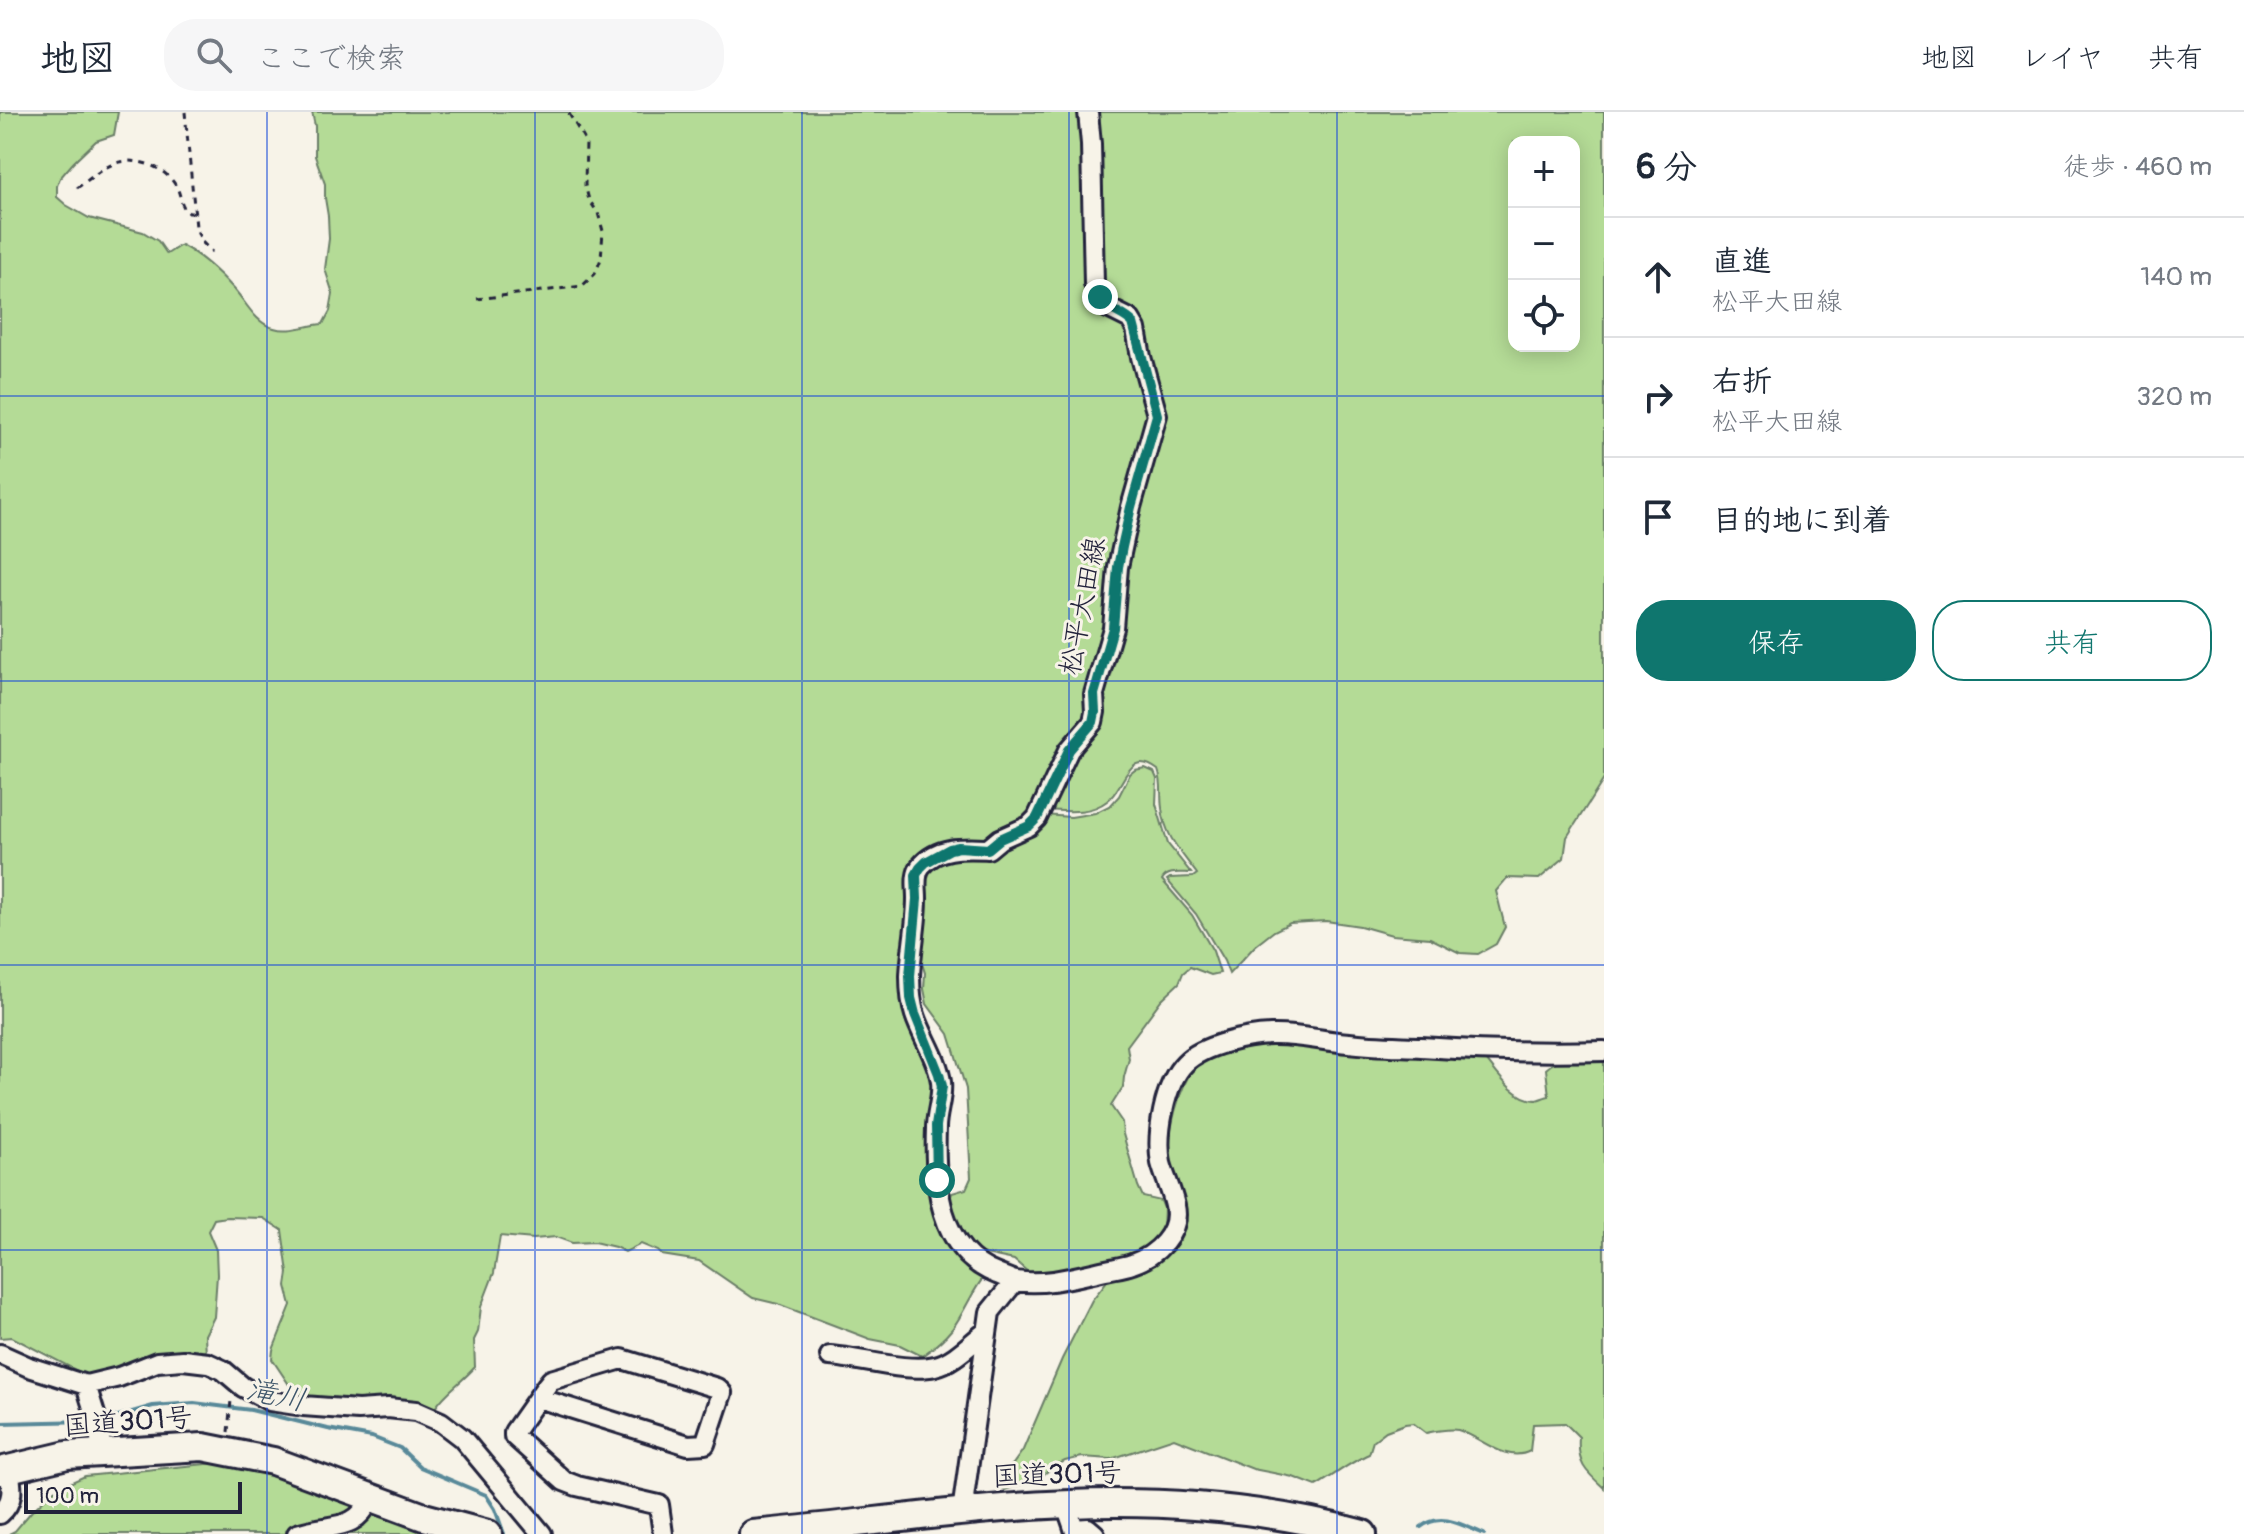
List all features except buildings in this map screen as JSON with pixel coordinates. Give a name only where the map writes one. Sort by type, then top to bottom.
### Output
[{"type":"highway","name":"国道301号","points":[[4,1470],[67,1455],[203,1447],[273,1461],[424,1517],[488,1534]]},
{"type":"highway","name":"国道301号","points":[[753,1534],[962,1512],[1072,1522],[1116,1503],[1203,1507],[1321,1524],[1363,1534]]},
{"type":"street","name":"松平大田線","points":[[1015,1281],[991,1271],[968,1255],[954,1239],[943,1213],[937,1180],[936,1126],[942,1086],[911,998],[916,875],[926,862],[950,849],[988,849],[1000,839],[1029,826],[1041,812],[1069,750],[1093,722],[1094,694],[1113,628],[1122,547],[1157,415],[1133,323],[1108,308],[1094,284],[1088,112]]},
{"type":"street","points":[[962,1512],[990,1312],[1015,1281],[1066,1279],[1132,1264],[1146,1258],[1165,1243],[1172,1232],[1176,1210],[1160,1158],[1162,1116],[1175,1076],[1198,1053],[1246,1038],[1298,1035],[1347,1043],[1410,1047],[1542,1053],[1604,1051]]},
{"type":"street","points":[[830,1356],[900,1367],[935,1367],[948,1361],[987,1331]]},
{"type":"street","points":[[0,1354],[88,1392],[157,1362],[183,1360],[208,1363],[223,1370],[243,1387],[270,1401],[358,1410],[388,1408],[416,1411],[441,1422],[462,1438],[542,1534]]},
{"type":"street","points":[[538,1398],[688,1445],[697,1445],[705,1444],[722,1393],[717,1388],[622,1359],[551,1380],[538,1398],[514,1432],[514,1436],[564,1481],[659,1505],[663,1534]]},
{"type":"street","points":[[88,1392],[98,1424],[102,1453]]},
{"type":"street","points":[[0,1514],[13,1495],[4,1470]]},
{"type":"street","points":[[297,1534],[353,1524],[365,1514],[371,1498]]},
{"type":"street","points":[[1072,1522],[1095,1534]]},
{"type":"path","points":[[185,112],[196,227],[201,241],[212,252]]},
{"type":"path","points":[[477,299],[582,286],[595,274],[604,245],[603,231],[585,185],[586,142],[568,112]]},
{"type":"path","points":[[77,188],[120,162],[147,164],[165,173],[177,187],[183,209],[194,213]]},
{"type":"path","points":[[229,1418],[232,1396]]},
{"type":"green space","points":[[0,112],[118,112],[114,135],[96,141],[73,163],[60,178],[57,197],[89,218],[143,232],[158,241],[167,254],[181,245],[189,249],[222,276],[261,322],[286,330],[323,324],[330,311],[333,294],[325,269],[328,216],[325,184],[315,156],[312,112],[1086,112],[1093,285],[1125,319],[1155,414],[1092,715],[1038,812],[1015,830],[923,860],[906,986],[936,1077],[936,1196],[987,1273],[952,1329],[922,1356],[900,1345],[870,1339],[778,1304],[753,1298],[699,1261],[662,1255],[641,1244],[625,1252],[594,1242],[572,1243],[556,1237],[500,1236],[494,1273],[481,1307],[474,1340],[475,1367],[435,1408],[359,1406],[305,1399],[290,1386],[272,1359],[291,1305],[286,1286],[288,1273],[282,1230],[263,1218],[227,1217],[214,1219],[208,1231],[216,1250],[217,1275],[214,1317],[205,1335],[206,1355],[136,1361],[85,1375],[12,1337],[0,1338]]},
{"type":"green space","points":[[1089,112],[1604,112],[1604,779],[1567,837],[1564,858],[1539,879],[1507,878],[1496,891],[1505,927],[1496,944],[1478,954],[1460,953],[1430,938],[1392,935],[1326,921],[1290,923],[1255,946],[1229,974],[1196,914],[1167,880],[1197,874],[1166,827],[1158,770],[1148,764],[1133,766],[1113,795],[1093,808],[1044,810],[1091,729],[1159,415],[1140,340],[1103,300]]},
{"type":"green space","points":[[1145,768],[1154,772],[1157,779],[1156,804],[1168,844],[1191,873],[1171,873],[1162,880],[1192,915],[1213,951],[1220,973],[1211,975],[1190,967],[1183,973],[1179,983],[1161,1000],[1127,1046],[1129,1059],[1123,1087],[1111,1106],[1122,1122],[1143,1197],[1161,1201],[1164,1208],[1163,1229],[1156,1241],[1126,1260],[1100,1262],[1044,1275],[1029,1273],[1014,1260],[981,1253],[960,1239],[948,1206],[952,1193],[966,1189],[971,1178],[966,1089],[949,1034],[927,1004],[924,989],[925,973],[917,948],[923,870],[1043,815],[1071,817],[1095,813],[1111,805],[1130,774]]},
{"type":"green space","points":[[1275,1039],[1482,1055],[1512,1090],[1536,1100],[1549,1096],[1546,1069],[1552,1064],[1573,1056],[1604,1054],[1604,1488],[1584,1466],[1579,1454],[1579,1437],[1565,1423],[1533,1424],[1530,1451],[1521,1454],[1503,1452],[1458,1430],[1426,1433],[1413,1423],[1405,1424],[1386,1431],[1373,1441],[1369,1454],[1316,1486],[1293,1477],[1253,1469],[1174,1438],[1111,1459],[1082,1457],[1065,1461],[1039,1478],[1005,1490],[997,1484],[998,1477],[1023,1450],[1062,1359],[1092,1300],[1115,1271],[1164,1249],[1187,1221],[1184,1198],[1172,1167],[1170,1140],[1175,1111],[1198,1059]]},
{"type":"green space","points":[[216,1463],[250,1466],[359,1503],[362,1509],[292,1534],[9,1534],[54,1490],[85,1476]]},
{"type":"green space","points":[[375,1509],[449,1534],[306,1534]]},
{"type":"waterway","name":"滝川","points":[[101,1421],[153,1406],[194,1403],[251,1410],[372,1437],[400,1448],[420,1467],[486,1495],[504,1534]]},
{"type":"waterway","name":"滝川","points":[[0,1423],[92,1421]]},
{"type":"waterway","name":"滝川","points":[[1421,1527],[1429,1522],[1444,1520],[1484,1534]]},
{"type":"route","points":[[937,1180],[936,1126],[942,1086],[911,998],[916,875],[926,862],[950,849],[988,849],[1000,839],[1029,826],[1041,812],[1069,750],[1093,722],[1095,684],[1113,628],[1122,547],[1157,415],[1136,329],[1130,319],[1112,311],[1100,297]]}]
